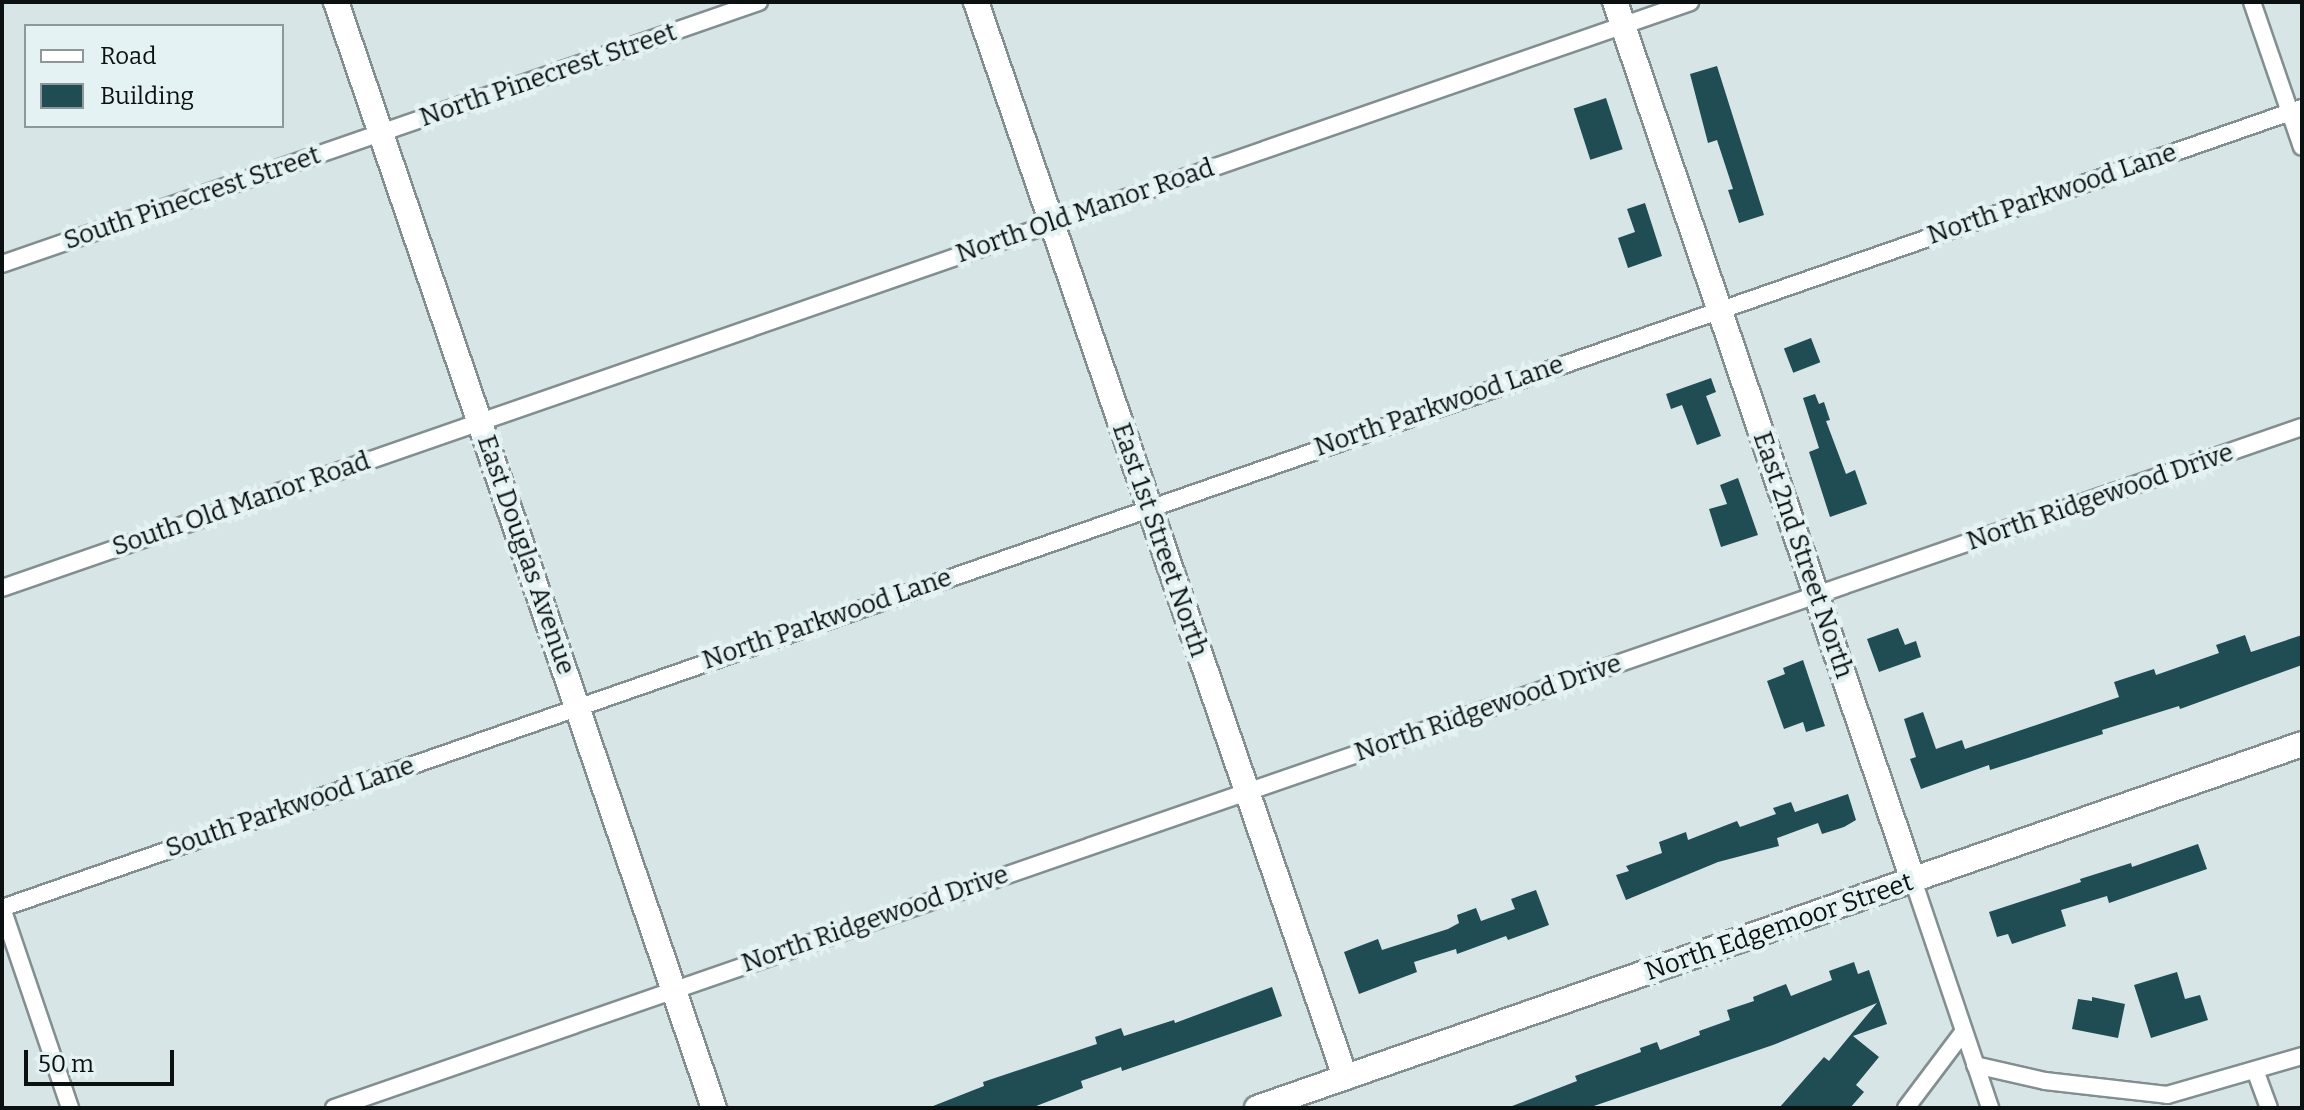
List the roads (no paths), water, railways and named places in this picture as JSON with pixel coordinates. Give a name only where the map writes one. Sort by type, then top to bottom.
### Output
[{"type":"street","name":"East Douglas Avenue","points":[[336,2],[714,1108]]},
{"type":"street","name":"North Pinecrest Street","points":[[383,133],[759,2]]},
{"type":"street","name":"East 1st Street North","points":[[976,2],[1345,1077]]},
{"type":"street","name":"North Old Manor Road","points":[[481,420],[1052,223],[1619,14],[1690,2]]},
{"type":"street","points":[[2252,2],[2296,110],[2302,147]]},
{"type":"street","name":"East 2nd Street North","points":[[1619,14],[1990,1108]]},
{"type":"street","name":"North Parkwood Lane","points":[[577,706],[2296,110]]},
{"type":"street","name":"South Pinecrest Street","points":[[2,264],[383,133]]},
{"type":"street","name":"South Old Manor Road","points":[[2,588],[481,420]]},
{"type":"street","name":"North Ridgewood Drive","points":[[334,1108],[2302,427]]},
{"type":"street","name":"South Parkwood Lane","points":[[2,908],[577,706]]},
{"type":"street","name":"North Edgemoor Street","points":[[1257,1108],[2302,744]]},
{"type":"street","points":[[2,908],[70,1108]]},
{"type":"street","points":[[1906,1108],[1964,1031]]},
{"type":"street","points":[[1975,1065],[2045,1081],[2167,1095],[2302,1056]]},
{"type":"street","points":[[2255,1070],[2269,1108]]}]
